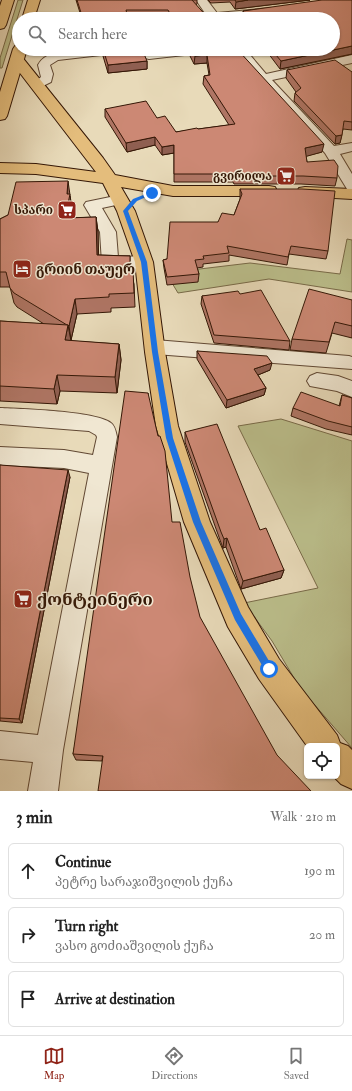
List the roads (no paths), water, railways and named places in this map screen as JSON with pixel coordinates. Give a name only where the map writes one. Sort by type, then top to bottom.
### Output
[{"type":"main road","points":[[0,25],[8,0]]},
{"type":"main road","points":[[30,12],[34,0]]},
{"type":"main road","points":[[0,116],[18,56]]},
{"type":"main road","points":[[19,56],[37,85],[97,161],[109,179],[123,206],[144,262],[155,347],[170,438],[197,522],[238,617],[269,669],[324,743]]},
{"type":"main road","points":[[10,83],[24,80],[37,85]]},
{"type":"main road","points":[[0,168],[36,169],[91,176],[173,191]]},
{"type":"main road","points":[[123,206],[141,196],[173,191],[301,191],[352,194]]},
{"type":"main road","points":[[340,760],[352,773]]},
{"type":"street","points":[[209,11],[242,4]]},
{"type":"street","points":[[209,11],[285,9]]},
{"type":"street","points":[[37,85],[47,79],[44,65],[46,61],[55,57],[62,56]]},
{"type":"street","points":[[245,56],[263,78],[331,151],[352,186]]},
{"type":"street","points":[[263,78],[352,58]]},
{"type":"street","points":[[331,151],[352,146]]},
{"type":"street","points":[[123,206],[92,204],[108,232],[110,263],[144,262]]},
{"type":"street","points":[[155,347],[349,363]]},
{"type":"street","points":[[317,381],[338,384],[352,389]]},
{"type":"street","points":[[0,416],[88,423],[99,426],[105,430],[107,437],[49,750],[43,791]]},
{"type":"street","points":[[0,456],[64,459],[102,466]]},
{"type":"street","points":[[0,745],[49,750]]},
{"type":"place","name":"გვირილა","points":[[286,176]]},
{"type":"place","name":"სპარი","points":[[67,210]]},
{"type":"place","name":"გრიინ თაუერ","points":[[22,269]]},
{"type":"place","name":"ქონტეინერი","points":[[23,599]]}]
